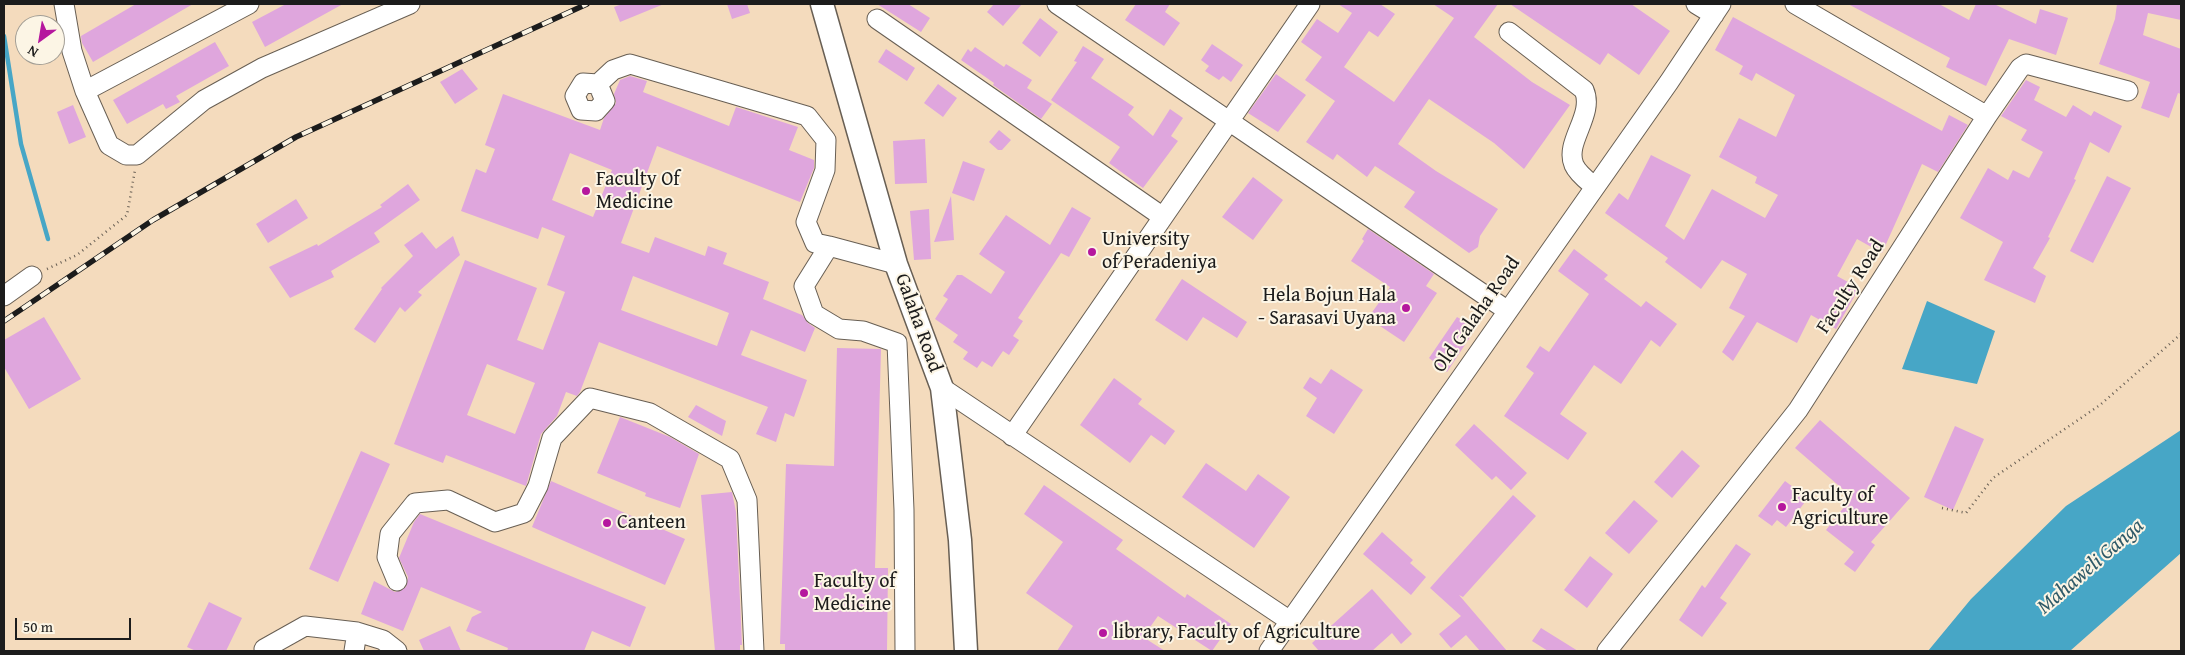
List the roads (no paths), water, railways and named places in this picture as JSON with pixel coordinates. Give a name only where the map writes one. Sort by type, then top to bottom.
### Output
[{"type":"main road","name":"Galaha Road","points":[[822,4],[896,264],[942,388],[960,540],[966,651]]},
{"type":"street","points":[[64,4],[72,50],[85,90],[109,144],[126,155],[138,154],[212,95],[262,68],[410,4]]},
{"type":"street","points":[[85,90],[249,4]]},
{"type":"street","points":[[1057,4],[1508,311]]},
{"type":"street","points":[[1012,436],[1310,4]]},
{"type":"street","points":[[1696,4],[1717,9]]},
{"type":"street","points":[[1795,4],[1987,116]]},
{"type":"street","name":"Old Galaha Road","points":[[1269,651],[1595,187],[1717,9]]},
{"type":"street","points":[[877,19],[1163,217]]},
{"type":"street","points":[[1509,32],[1584,90],[1587,105],[1572,154],[1574,165],[1595,187]]},
{"type":"street","points":[[598,84],[613,70],[630,64],[807,116],[826,140],[825,170],[806,222],[815,243],[896,264]]},
{"type":"street","name":"Faculty Road","points":[[1607,651],[1798,410],[1987,116],[2020,68],[2026,64],[2128,91]]},
{"type":"street","points":[[829,246],[804,286],[814,314],[839,329],[863,330],[897,343],[904,510],[905,651]]},
{"type":"street","points":[[4,296],[32,276]]},
{"type":"street","points":[[942,388],[1290,621]]},
{"type":"street","points":[[397,581],[387,557],[390,534],[415,503],[448,500],[495,522],[524,512],[538,486],[552,438],[590,398],[650,413],[730,459],[747,500],[754,651]]},
{"type":"street","points":[[264,651],[264,649],[305,626],[357,632],[383,640],[396,651]]},
{"type":"street","points":[[354,651],[357,632]]},
{"type":"water","points":[[1927,301],[1995,331],[1977,384],[1902,369]]},
{"type":"water","name":"Mahaweli Ganga","points":[[2181,430],[2181,553],[2070,651],[1928,651],[1971,599],[2066,506]]},
{"type":"waterway","points":[[4,36],[21,144],[48,239]]},
{"type":"railway","points":[[4,321],[153,220],[296,137],[587,4]]},
{"type":"place","name":"Faculty Of Medicine","points":[[586,191]]},
{"type":"place","name":"University of Peradeniya","points":[[1092,252]]},
{"type":"place","name":"Hela Bojun Hala - Sarasavi Uyana","points":[[1406,308]]},
{"type":"place","name":"Faculty of Agriculture","points":[[1782,507]]},
{"type":"place","name":"Canteen","points":[[607,523]]},
{"type":"place","name":"Faculty of Medicine","points":[[804,593]]},
{"type":"place","name":"library, Faculty of Agriculture","points":[[1103,633]]}]
